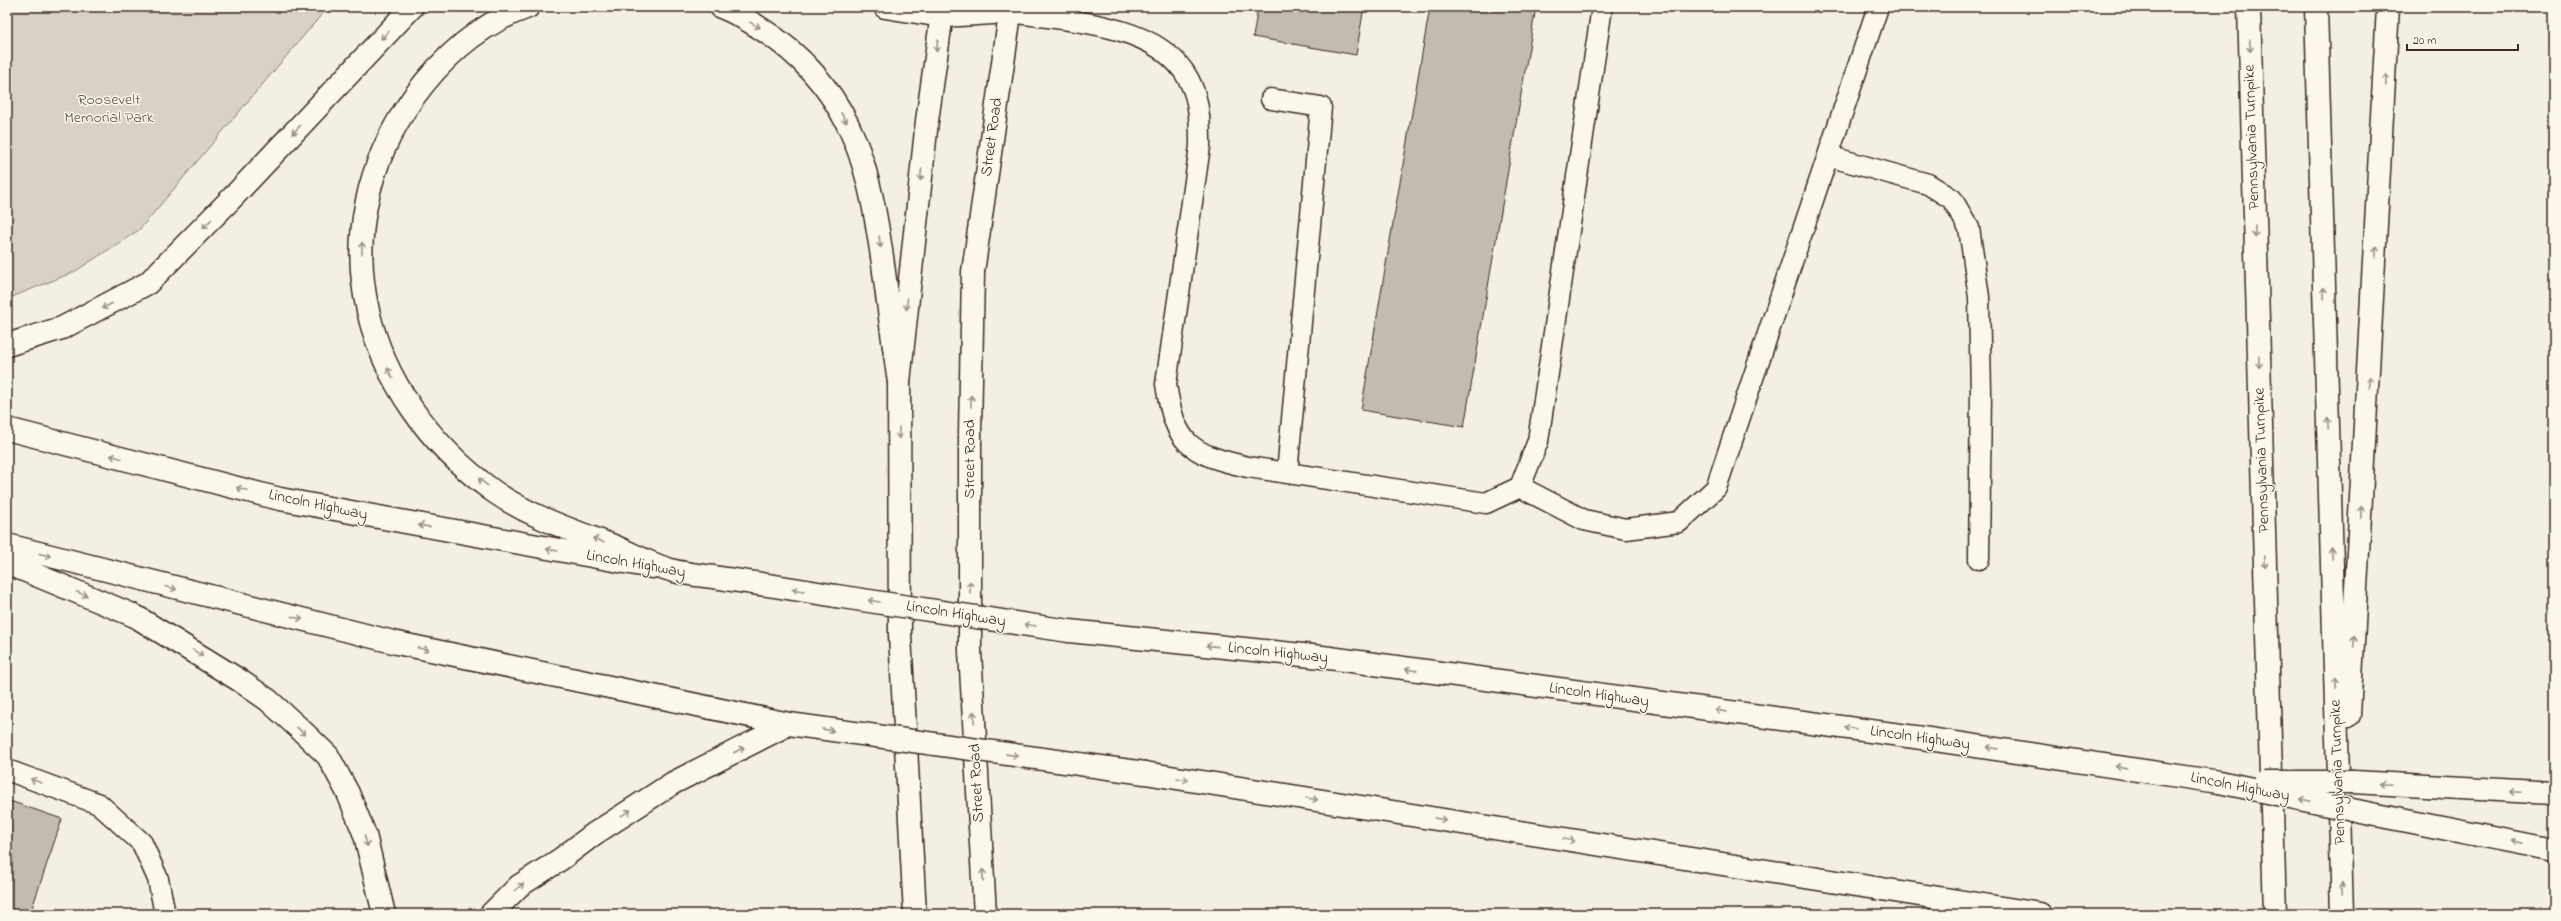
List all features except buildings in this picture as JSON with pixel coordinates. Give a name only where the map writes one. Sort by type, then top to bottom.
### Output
[{"type":"main road","points":[[7,346],[62,328],[148,283],[233,197],[412,7]]},
{"type":"main road","points":[[528,7],[484,28],[451,54],[422,85],[398,120],[378,160],[366,201],[362,246],[363,288],[370,325],[383,360],[402,396],[460,464],[495,492],[535,514],[673,571]]},
{"type":"main road","points":[[721,7],[761,28],[793,52],[823,83],[845,117],[861,152],[872,192],[899,382]]},
{"type":"main road","points":[[885,7],[942,12],[1008,9]]},
{"type":"main road","name":"Pennsylvania Turnpike","points":[[2248,7],[2275,914]]},
{"type":"main road","name":"Pennsylvania Turnpike","points":[[2316,7],[2342,914]]},
{"type":"main road","points":[[2341,862],[2388,7]]},
{"type":"main road","name":"Street Road","points":[[985,914],[970,651],[970,434],[973,272],[1008,9]]},
{"type":"main road","points":[[915,914],[900,635],[899,382],[927,121],[942,12]]},
{"type":"main road","name":"Lincoln Highway","points":[[7,429],[280,498],[476,536],[673,571],[1069,631],[1322,657],[1915,737],[2159,772],[2219,782],[2554,850]]},
{"type":"main road","points":[[7,545],[397,643],[789,724],[1145,773],[2040,914]]},
{"type":"main road","points":[[7,564],[135,616],[239,680],[268,700],[300,729],[328,756],[348,793],[365,835],[384,914]]},
{"type":"main road","points":[[491,914],[519,886],[594,834],[673,783],[789,724]]},
{"type":"main road","points":[[2219,782],[2354,782],[2554,793]]},
{"type":"lane","points":[[1008,9],[1125,31],[1153,43],[1176,62],[1193,88],[1199,117],[1200,146],[1166,384],[1170,409],[1180,435],[1198,451],[1220,461],[1287,473],[1486,503],[1520,487],[1538,441],[1602,7]]},
{"type":"lane","points":[[1520,487],[1584,520],[1626,529],[1678,522],[1716,488],[1878,7]]},
{"type":"lane","points":[[1270,98],[1321,107],[1287,473]]},
{"type":"lane","points":[[1828,156],[1928,184],[1952,199],[1969,228],[1979,297],[1981,393],[1979,559]]},
{"type":"lane","points":[[7,770],[99,804],[142,843],[158,878],[165,914]]},
{"type":"green space","name":"Roosevelt Memorial Park","points":[[7,7],[328,7],[139,230],[74,272],[7,299]]}]
